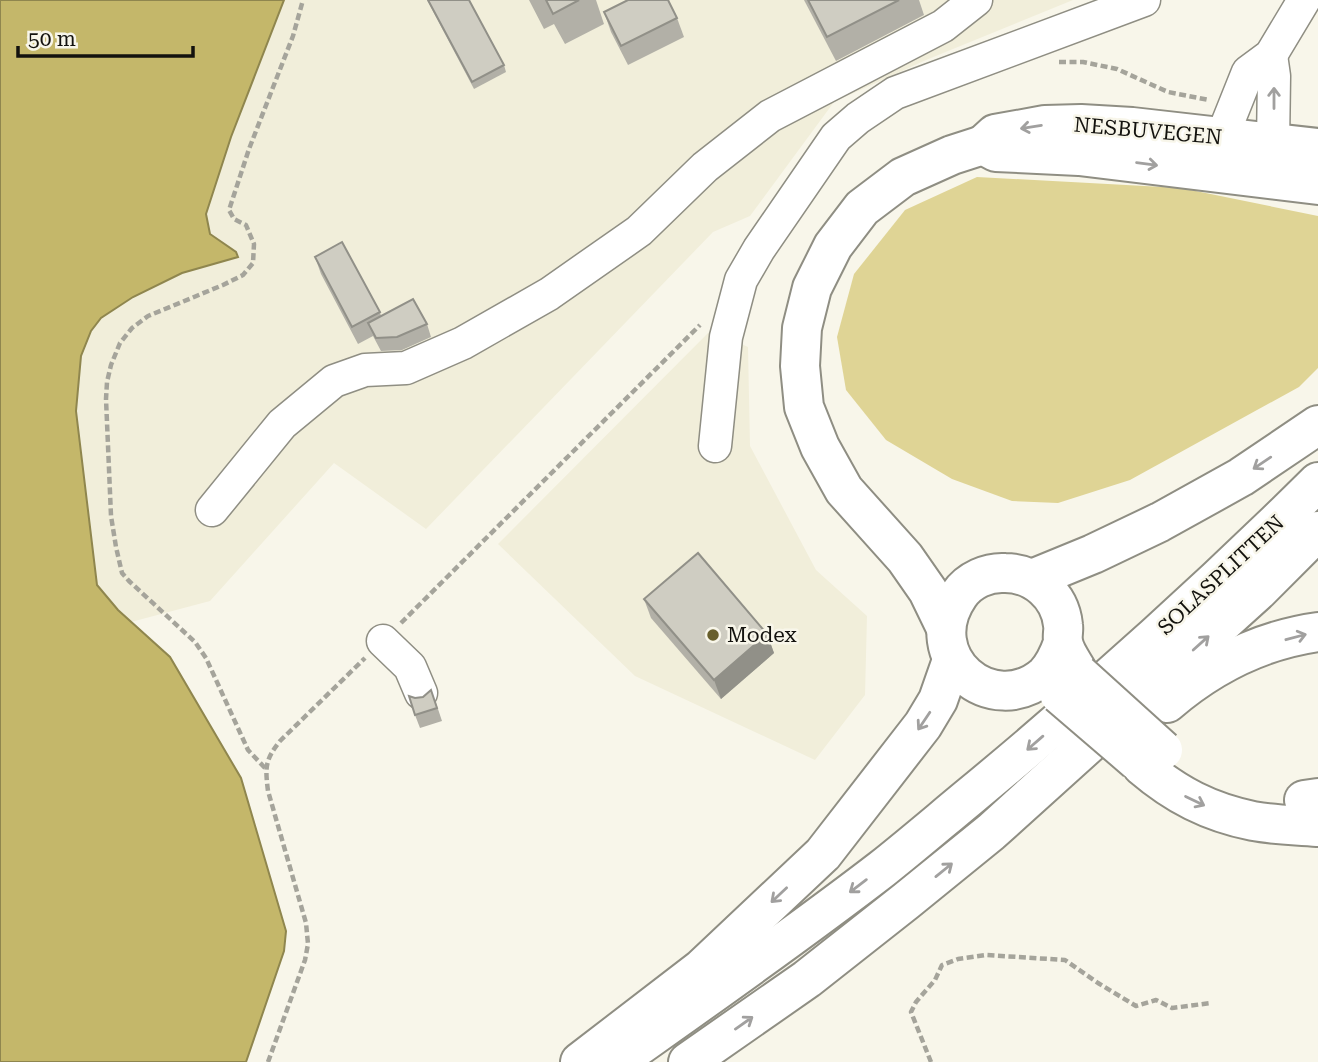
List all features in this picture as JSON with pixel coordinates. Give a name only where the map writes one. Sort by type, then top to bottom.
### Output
[{"type":"main road","name":"NESBUVEGEN","points":[[873,522],[844,490],[821,447],[804,407],[800,366],[802,328],[812,288],[833,246],[862,208],[903,177],[952,155],[984,145],[995,134],[1025,127],[1064,124],[1132,127],[1318,149]]},
{"type":"main road","points":[[984,145],[996,152],[1079,156],[1318,185]]},
{"type":"main road","points":[[1032,579],[1160,522],[1241,477],[1318,425]]},
{"type":"main road","name":"SOLASPLITTEN","points":[[615,1062],[883,868],[1023,753],[1124,666],[1318,482]]},
{"type":"main road","points":[[873,522],[913,549],[979,578]]},
{"type":"main road","points":[[873,522],[905,558],[928,591],[949,643],[967,677],[986,688],[1009,691],[1058,674]]},
{"type":"main road","name":"SOLASPLITTEN","points":[[991,832],[1258,591],[1318,531]]},
{"type":"main road","points":[[580,1062],[701,969],[823,854],[923,725],[938,700],[949,643],[950,607],[962,590],[979,578],[996,573],[1015,573],[1032,579],[1047,590],[1058,606],[1063,624],[1058,674]]},
{"type":"main road","points":[[688,1062],[807,979],[991,832],[1074,784],[1190,684],[1228,660],[1267,644],[1318,632]]},
{"type":"main road","points":[[1058,674],[1152,758],[1165,785],[1190,800],[1218,812],[1255,822],[1314,807]]},
{"type":"street","points":[[212,510],[282,424],[334,381],[365,370],[406,368],[463,343],[549,294],[639,231],[705,167],[770,116],[943,26],[976,0]]},
{"type":"street","points":[[715,446],[717,327],[759,249],[836,137],[895,93],[1144,0]]},
{"type":"street","points":[[1272,55],[1273,144],[1239,176],[1222,137],[1248,72],[1272,55],[1300,1]]},
{"type":"street","points":[[383,641],[410,667],[421,694]]},
{"type":"path","points":[[265,768],[248,750],[206,658],[195,642],[122,573],[111,516],[106,399],[111,365],[120,343],[132,328],[148,316],[243,275],[254,263],[254,244],[246,225],[234,219],[229,210],[249,149],[293,36],[303,0]]},
{"type":"path","points":[[268,1062],[305,960],[308,944],[306,923],[268,791],[265,768],[270,754],[280,741],[383,641],[717,327]]},
{"type":"path","points":[[931,1062],[911,1012],[935,980],[942,965],[958,959],[986,955],[1065,960],[1136,1006],[1156,1000],[1172,1008],[1210,1003]]},
{"type":"shaded area","points":[[0,0],[284,0],[231,137],[206,214],[210,234],[236,252],[238,257],[182,273],[133,297],[101,318],[91,331],[81,356],[76,411],[97,585],[118,610],[170,657],[241,778],[286,931],[284,951],[246,1062],[0,1062]]},
{"type":"shaded area","points":[[284,0],[1073,0],[926,60],[834,102],[750,216],[713,232],[426,529],[334,463],[210,601],[131,622],[97,585],[76,411],[81,356],[91,331],[101,318],[133,297],[182,273],[237,257],[236,251],[210,234],[206,214],[231,137]]},
{"type":"shaded area","points":[[977,177],[1181,188],[1318,216],[1318,368],[1299,387],[1130,480],[1058,503],[1012,501],[952,479],[886,440],[846,390],[837,337],[854,274],[905,210]]},
{"type":"shaded area","points":[[711,330],[748,347],[750,446],[816,570],[867,616],[865,695],[815,760],[635,676],[498,544]]},
{"type":"building","points":[[428,0],[469,0],[504,65],[472,82]]},
{"type":"building","points":[[546,0],[579,0],[553,14]]},
{"type":"building","points":[[628,0],[668,0],[677,18],[621,46],[604,12]]},
{"type":"building","points":[[808,0],[899,0],[827,37]]},
{"type":"building","points":[[342,242],[380,312],[352,327],[315,257]]},
{"type":"building","points":[[413,299],[427,324],[397,337],[376,338],[368,323]]},
{"type":"building","name":"Modex","points":[[698,553],[767,634],[714,680],[644,599]]},
{"type":"building","points":[[431,690],[437,708],[415,715],[409,696],[423,697]]},
{"type":"place","name":"Modex","points":[[713,635]]}]
